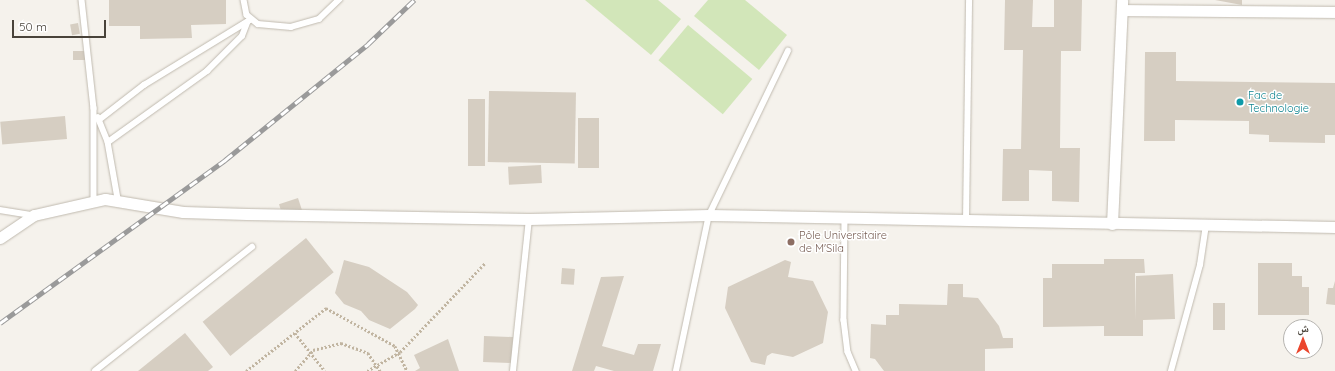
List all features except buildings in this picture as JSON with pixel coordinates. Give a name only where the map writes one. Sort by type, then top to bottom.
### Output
[{"type":"street","points":[[1112,224],[1122,5],[1335,12]]},
{"type":"street","points":[[0,238],[34,216],[94,200],[118,199],[208,213],[529,219],[709,215],[1112,224],[1335,227]]},
{"type":"lane","points":[[82,0],[94,108],[94,200]]},
{"type":"lane","points":[[108,142],[207,71],[242,36],[249,21],[244,0]]},
{"type":"lane","points":[[99,120],[144,85],[225,33],[249,21],[274,27],[304,26],[319,19],[339,0]]},
{"type":"lane","points":[[966,220],[969,0]]},
{"type":"lane","points":[[676,371],[709,215],[788,51]]},
{"type":"lane","points":[[94,108],[108,142],[118,199]]},
{"type":"lane","points":[[0,210],[34,216]]},
{"type":"lane","points":[[845,218],[844,320],[848,352],[856,371]]},
{"type":"lane","points":[[513,371],[529,219]]},
{"type":"lane","points":[[1171,371],[1200,266],[1206,225]]},
{"type":"lane","points":[[95,371],[252,247]]},
{"type":"path","points":[[367,371],[400,352],[486,262]]},
{"type":"path","points":[[246,371],[326,308],[400,352],[407,371]]},
{"type":"path","points":[[295,333],[325,371]]},
{"type":"path","points":[[295,371],[310,352],[327,344],[341,343],[368,353],[378,364],[380,371]]},
{"type":"green space","points":[[585,0],[658,0],[681,19],[651,55]]},
{"type":"green space","points":[[708,0],[745,0],[787,35],[759,70],[694,16]]},
{"type":"green space","points":[[688,25],[752,79],[723,114],[658,60]]},
{"type":"railway","points":[[0,323],[225,160],[368,44],[414,0]]},
{"type":"place","name":"Fac de Technologie","points":[[1240,102]]},
{"type":"place","name":"Pôle Universitaire de M'Sila","points":[[791,242]]}]
